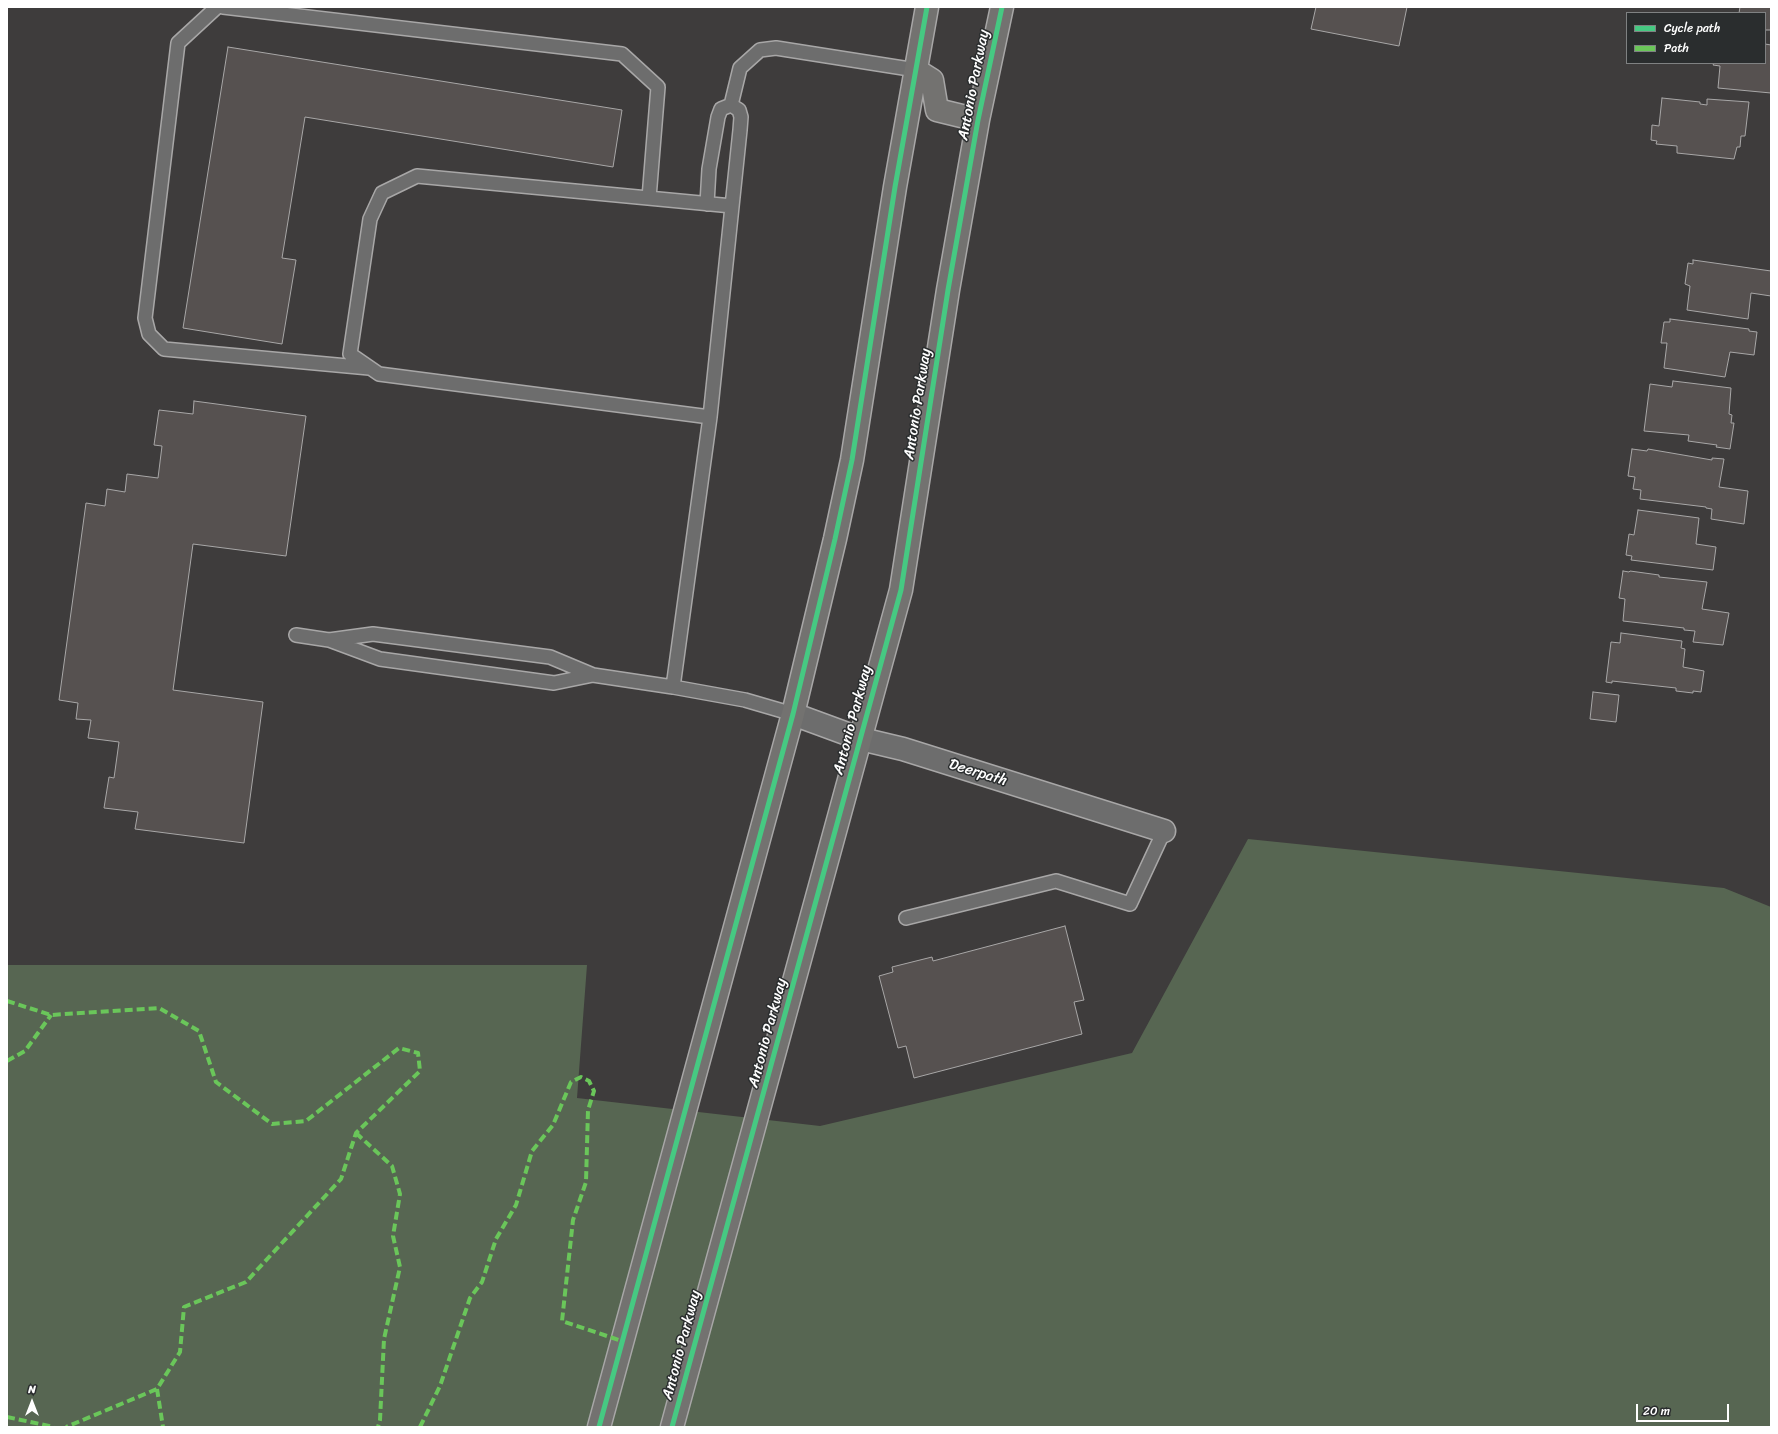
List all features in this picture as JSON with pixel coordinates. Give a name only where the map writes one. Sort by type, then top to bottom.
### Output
[{"type":"main road","points":[[599,1427],[793,714],[835,539],[852,460],[894,195],[927,7]]},
{"type":"main road","name":"Antonio Parkway","points":[[672,1427],[901,590],[948,290],[978,120],[1002,7]]},
{"type":"main road","points":[[916,70],[932,80],[937,110],[978,120]]},
{"type":"street","name":"Deerpath","points":[[793,714],[861,739],[903,749],[1164,831]]},
{"type":"lane","points":[[216,7],[178,43],[145,318],[149,334],[164,349],[370,368]]},
{"type":"lane","points":[[223,7],[622,54],[658,87],[649,198]]},
{"type":"lane","points":[[731,105],[740,68],[760,50],[776,48],[916,70]]},
{"type":"lane","points":[[707,204],[709,169],[718,117],[721,109],[731,105]]},
{"type":"lane","points":[[673,687],[710,417],[741,117],[739,110],[731,105]]},
{"type":"lane","points":[[710,417],[379,374],[350,354],[370,219],[382,193],[417,176],[732,206]]},
{"type":"lane","points":[[296,634],[329,640],[380,659],[539,681],[554,683],[593,675]]},
{"type":"lane","points":[[329,640],[373,634],[550,657],[593,675],[745,700],[793,714]]},
{"type":"lane","points":[[906,918],[1056,881],[1130,904],[1164,831]]},
{"type":"green space","points":[[1248,839],[1724,888],[1771,907],[1771,1427],[7,1427],[7,965],[587,965],[577,1098],[820,1126],[1132,1053]]},
{"type":"building","points":[[1316,7],[1407,7],[1399,46],[1311,29]]},
{"type":"building","points":[[1740,7],[1771,7],[1771,30],[1766,30],[1766,12],[1739,12]]},
{"type":"building","points":[[1766,44],[1771,45],[1771,93],[1718,88],[1720,66],[1713,65],[1766,64]]},
{"type":"building","points":[[228,47],[622,110],[613,167],[305,117],[282,258],[296,260],[282,344],[183,328]]},
{"type":"building","points":[[1662,98],[1700,102],[1700,104],[1707,105],[1707,99],[1749,102],[1745,136],[1741,136],[1740,147],[1737,147],[1734,159],[1677,153],[1677,146],[1656,144],[1657,141],[1651,140],[1652,125],[1659,126]]},
{"type":"building","points":[[1693,260],[1771,271],[1771,296],[1751,293],[1748,319],[1687,310],[1690,286],[1685,284],[1688,263],[1693,264]]},
{"type":"building","points":[[1670,319],[1749,329],[1749,331],[1757,332],[1754,355],[1730,352],[1725,377],[1664,368],[1667,343],[1661,343],[1664,322],[1670,322]]},
{"type":"building","points":[[1673,381],[1731,388],[1729,414],[1732,415],[1731,423],[1734,423],[1730,449],[1716,447],[1717,445],[1688,441],[1689,435],[1644,431],[1650,384],[1672,387]]},
{"type":"building","points":[[194,401],[306,416],[286,556],[193,544],[173,690],[263,702],[244,843],[135,829],[138,812],[104,808],[109,777],[114,778],[119,742],[88,738],[91,720],[76,719],[78,703],[59,700],[86,503],[105,506],[107,489],[125,492],[127,474],[158,478],[162,446],[154,445],[159,410],[193,414]]},
{"type":"building","points":[[1632,449],[1647,451],[1648,449],[1712,460],[1712,458],[1724,459],[1719,487],[1748,491],[1744,524],[1711,519],[1712,509],[1706,507],[1640,499],[1641,490],[1633,489],[1635,477],[1628,476]]},
{"type":"building","points":[[1638,510],[1699,518],[1696,544],[1716,547],[1713,570],[1631,560],[1632,556],[1626,555],[1629,534],[1634,535]]},
{"type":"building","points":[[1623,571],[1659,575],[1659,577],[1707,582],[1702,609],[1729,613],[1723,645],[1693,642],[1695,631],[1684,630],[1684,628],[1623,621],[1625,599],[1619,598]]},
{"type":"building","points":[[1621,633],[1682,641],[1681,648],[1685,649],[1683,667],[1704,671],[1701,692],[1693,691],[1693,693],[1676,691],[1676,688],[1612,681],[1612,683],[1606,682],[1611,642],[1620,643]]},
{"type":"building","points":[[1593,692],[1619,695],[1616,722],[1590,719]]},
{"type":"building","points":[[1065,926],[1084,1000],[1074,1002],[1082,1034],[914,1078],[906,1046],[898,1048],[879,976],[893,972],[892,967],[932,957],[933,961]]},
{"type":"marked path","points":[[7,1001],[51,1015],[159,1008],[199,1031],[216,1082],[272,1124],[306,1121],[399,1048],[418,1053],[420,1071],[356,1133],[341,1179],[246,1282],[184,1307],[180,1352],[157,1389],[66,1427]]},
{"type":"marked path","points":[[7,1061],[25,1051],[51,1015]]},
{"type":"marked path","points":[[420,1427],[440,1386],[470,1298],[482,1282],[496,1239],[516,1205],[532,1151],[553,1125],[571,1082],[581,1077],[589,1081],[594,1091],[588,1110],[586,1182],[573,1220],[562,1321],[622,1341]]},
{"type":"marked path","points":[[356,1133],[392,1166],[400,1194],[393,1236],[400,1267],[384,1339],[380,1420],[378,1427]]},
{"type":"marked path","points":[[157,1389],[163,1427]]},
{"type":"marked path","points":[[7,1417],[54,1427]]},
{"type":"cycle path","points":[[599,1427],[793,714],[835,539],[852,460],[895,187],[927,7]]},
{"type":"cycle path","points":[[672,1427],[901,590],[948,290],[978,120],[1002,7]]}]
